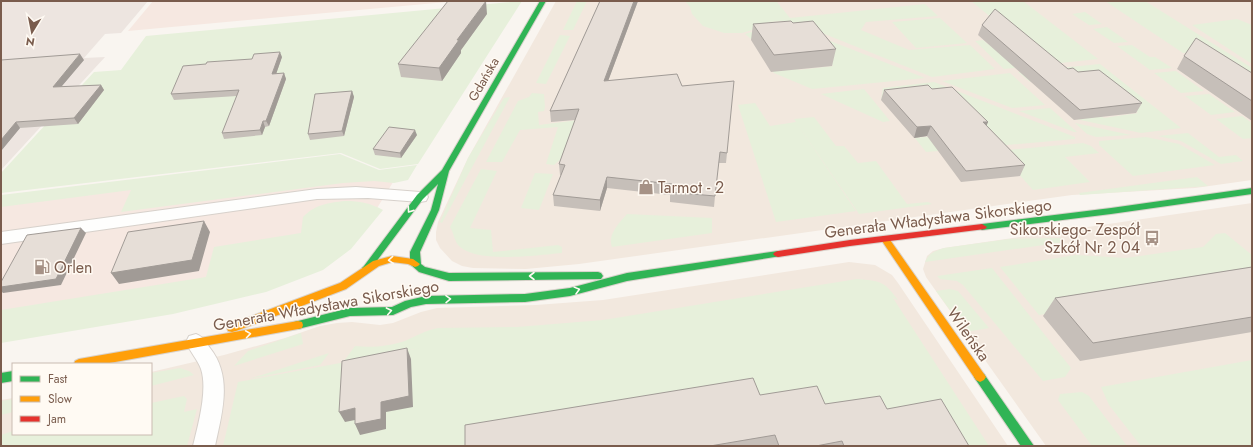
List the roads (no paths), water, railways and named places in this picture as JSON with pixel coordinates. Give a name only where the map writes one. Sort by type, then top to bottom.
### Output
[{"type":"street","name":"Gdańska","points":[[367,268],[420,197],[445,171],[543,1]]},
{"type":"street","name":"Gdańska","points":[[419,267],[415,252],[435,210],[445,171]]},
{"type":"street","name":"Generała Władysława Sikorskiego","points":[[84,363],[196,342],[286,328],[350,312],[393,311],[409,304],[443,299],[525,298],[570,292],[627,277],[885,239],[1111,211],[1252,191]]},
{"type":"street","name":"Wileńska","points":[[885,239],[1028,446]]},
{"type":"street","name":"Generała Władysława Sikorskiego","points":[[196,342],[330,292],[356,278],[367,268],[376,263],[392,259],[406,260],[419,267],[449,277],[627,277]]},
{"type":"street","points":[[419,267],[425,277],[425,282]]},
{"type":"street","points":[[352,290],[356,278]]},
{"type":"street","points":[[409,304],[422,291]]},
{"type":"street","points":[[354,301],[359,307],[368,311]]},
{"type":"street","points":[[1,378],[12,376]]},
{"type":"lane","points":[[1,238],[317,194],[369,192],[420,197]]},
{"type":"lane","points":[[196,342],[211,366],[213,376],[209,424],[204,446]]},
{"type":"place","name":"Tarmot - 2","points":[[646,187]]},
{"type":"place","name":"Sikorskiego- Zespół Szkół Nr 2 04","points":[[1152,238]]},
{"type":"place","name":"Orlen","points":[[42,267]]}]
